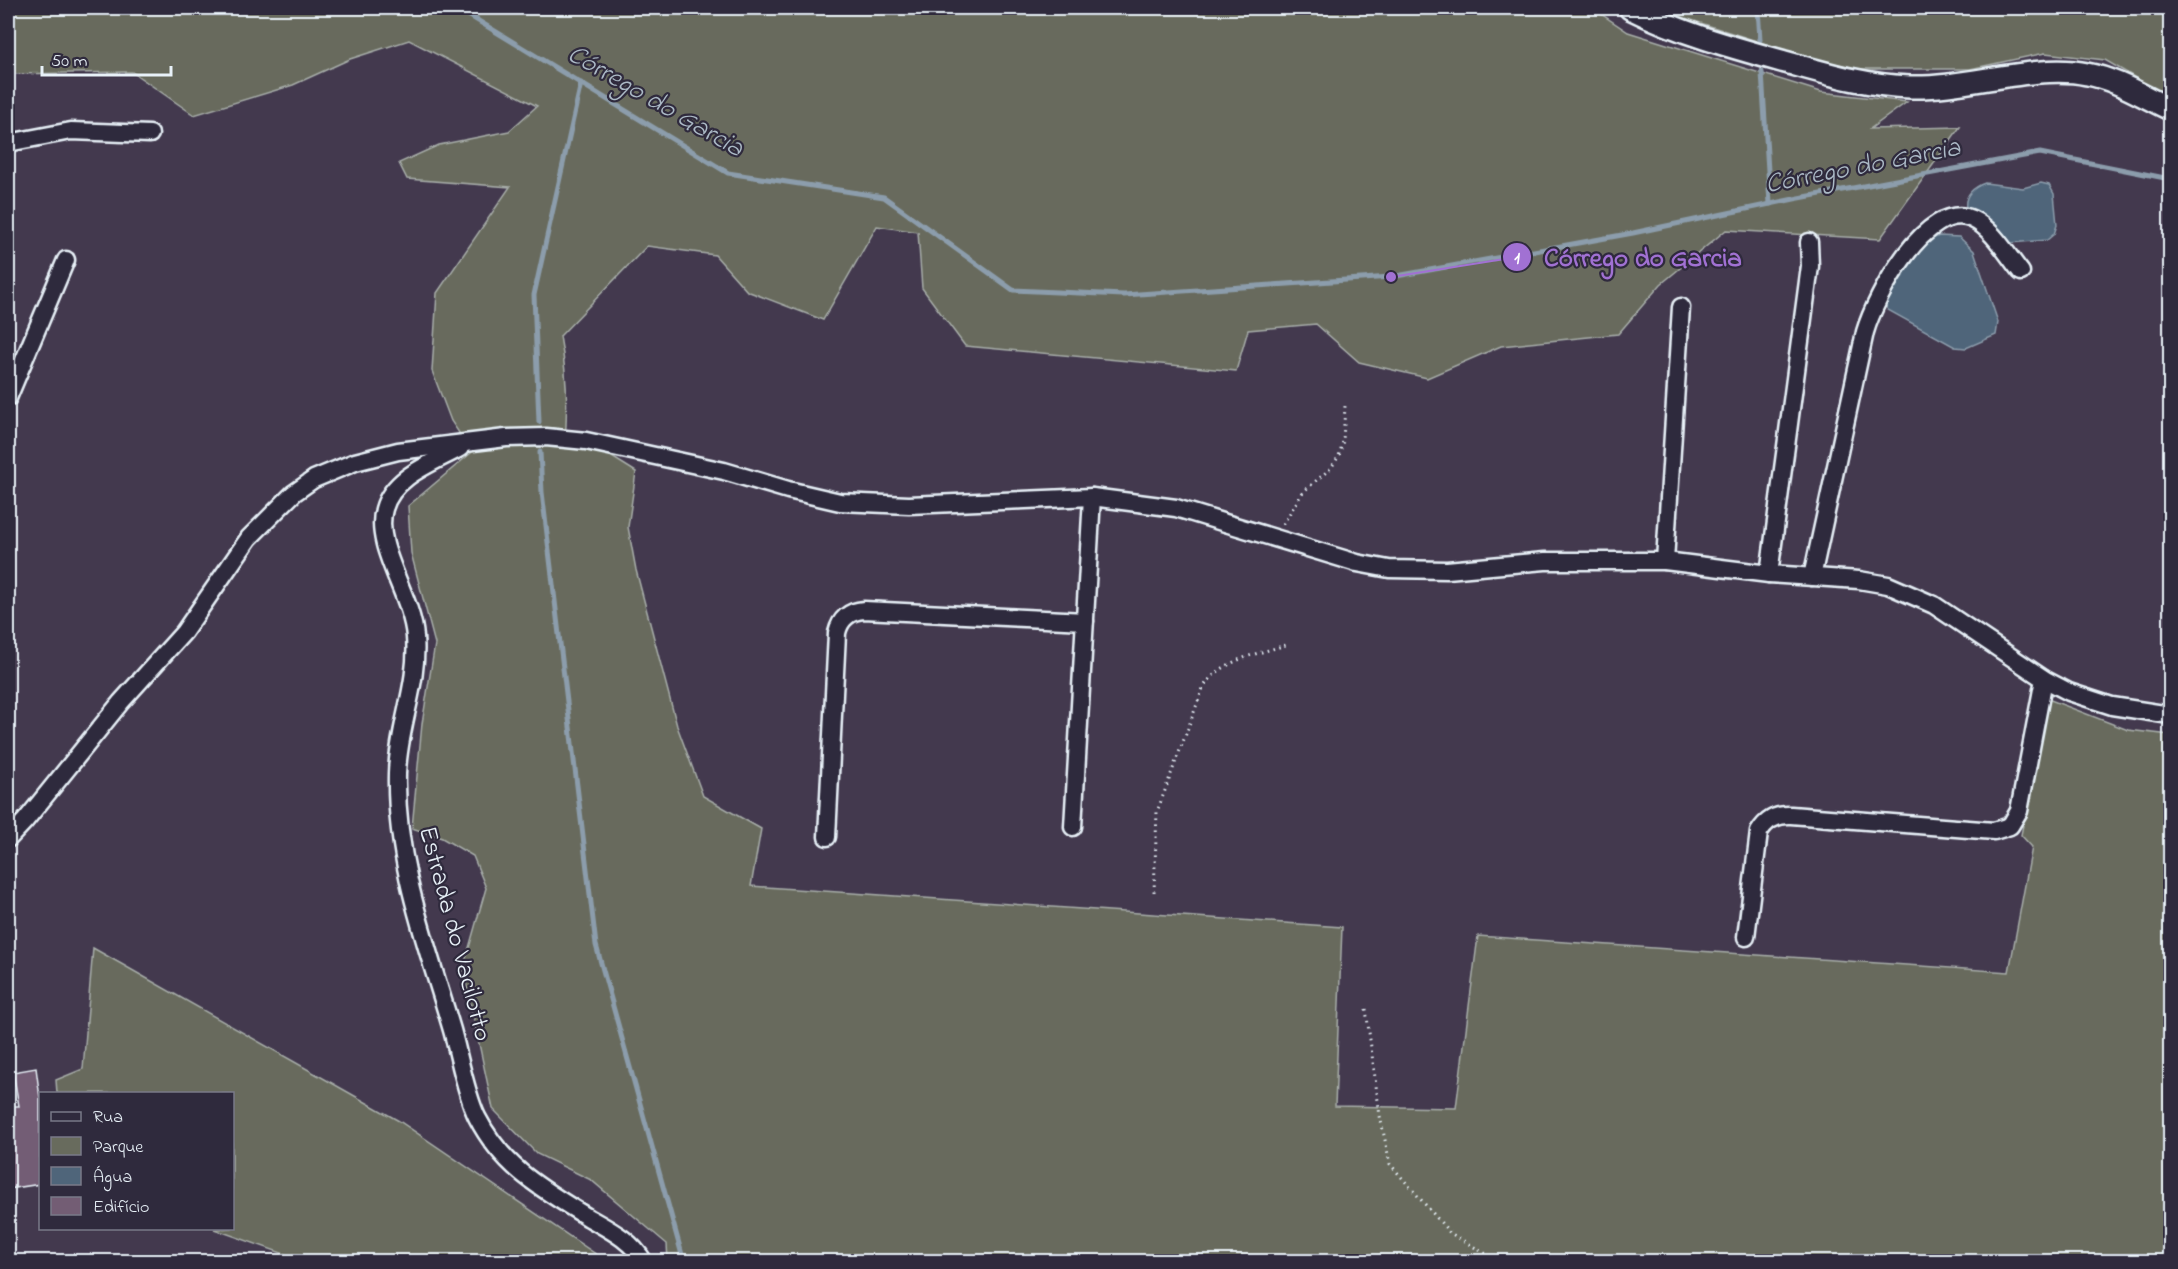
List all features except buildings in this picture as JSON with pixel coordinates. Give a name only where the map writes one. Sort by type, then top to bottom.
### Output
[{"type":"street","points":[[1630,8],[1704,40],[1878,85],[1911,87],[1971,83],[2058,71],[2101,77],[2170,109]]},
{"type":"street","points":[[8,143],[71,131],[150,134]]},
{"type":"street","points":[[1812,577],[1865,332],[1877,298],[1887,280],[1936,222],[1959,215],[1981,224],[2021,272]]},
{"type":"street","points":[[1769,574],[1810,266],[1809,242]]},
{"type":"street","points":[[8,398],[66,260]]},
{"type":"street","points":[[1665,561],[1681,307]]},
{"type":"street","points":[[8,838],[25,821],[121,702],[184,632],[249,538],[294,492],[314,479],[355,462],[398,451],[506,438],[546,437],[586,441],[724,471],[788,490],[840,502],[909,505],[1092,497],[1176,508],[1357,562],[1411,571],[1447,570],[1513,562],[1665,561],[1769,574],[1869,581],[1907,592],[1934,605],[2043,679],[2094,702],[2170,715]]},
{"type":"street","name":"Estrada do Vacilotto","points":[[466,444],[398,483],[387,499],[382,517],[383,537],[409,605],[415,634],[416,663],[413,692],[397,770],[397,820],[405,869],[476,1115],[516,1171],[533,1184],[627,1241],[644,1262]]},
{"type":"street","points":[[1073,827],[1092,497]]},
{"type":"street","points":[[828,837],[837,633],[844,618],[855,611],[864,610],[1085,621]]},
{"type":"street","points":[[1746,937],[1759,832],[1775,817],[1791,815],[1994,831],[2010,826],[2019,811],[2043,679]]},
{"type":"path","points":[[1276,539],[1303,492],[1331,468],[1339,456],[1343,441],[1345,406]]},
{"type":"path","points":[[1154,892],[1157,812],[1203,688],[1213,674],[1228,664],[1289,644]]},
{"type":"path","points":[[1365,1009],[1380,1116],[1390,1164],[1450,1233],[1500,1262]]},
{"type":"green space","points":[[8,8],[1592,8],[1628,32],[1821,92],[1907,102],[1870,129],[1960,127],[1880,239],[1726,230],[1661,284],[1618,334],[1501,346],[1427,378],[1359,362],[1316,324],[1248,330],[1236,371],[965,346],[922,288],[918,232],[877,226],[823,320],[747,291],[715,255],[647,246],[560,336],[566,391],[564,446],[604,452],[636,472],[628,527],[636,570],[677,726],[703,796],[761,829],[751,886],[1342,927],[1335,1106],[1456,1108],[1478,936],[2009,972],[2032,847],[2021,835],[2048,699],[2128,730],[2170,735],[2170,1261],[668,1261],[667,1244],[591,1180],[537,1154],[493,1109],[463,969],[486,888],[473,856],[442,838],[412,828],[422,724],[435,644],[411,553],[408,506],[472,452],[451,421],[432,371],[437,293],[510,187],[407,179],[399,163],[439,145],[509,131],[537,106],[409,40],[350,59],[293,85],[194,115],[132,72],[8,74]]},
{"type":"green space","points":[[1654,8],[2170,8],[2170,98],[2105,60],[2045,53],[1970,69],[1859,69],[1800,55]]},
{"type":"green space","points":[[93,948],[399,1121],[606,1261],[304,1261],[217,1230],[234,1230],[234,1092],[57,1092],[56,1080],[83,1069]]},
{"type":"water","points":[[1985,183],[2023,188],[2041,183],[2049,185],[2054,194],[2057,225],[2054,234],[2047,240],[2010,243],[1966,207],[1971,192]]},
{"type":"water","points":[[1939,236],[1959,237],[1974,251],[1998,322],[1996,335],[1966,348],[1955,347],[1888,310],[1884,304],[1913,255],[1920,247]]},
{"type":"waterway","name":"Córrego do Garcia","points":[[457,8],[728,173],[884,197],[1013,290],[1124,295],[1391,277],[1633,233],[1794,199],[2040,153],[2170,179]]},
{"type":"waterway","points":[[1758,8],[1760,40]]},
{"type":"waterway","points":[[1762,72],[1770,204]]},
{"type":"waterway","points":[[539,422],[534,295],[581,83]]},
{"type":"waterway","points":[[540,452],[542,492],[596,945],[684,1262]]},
{"type":"place","name":"Córrego do Garcia","points":[[1391,277]]}]
